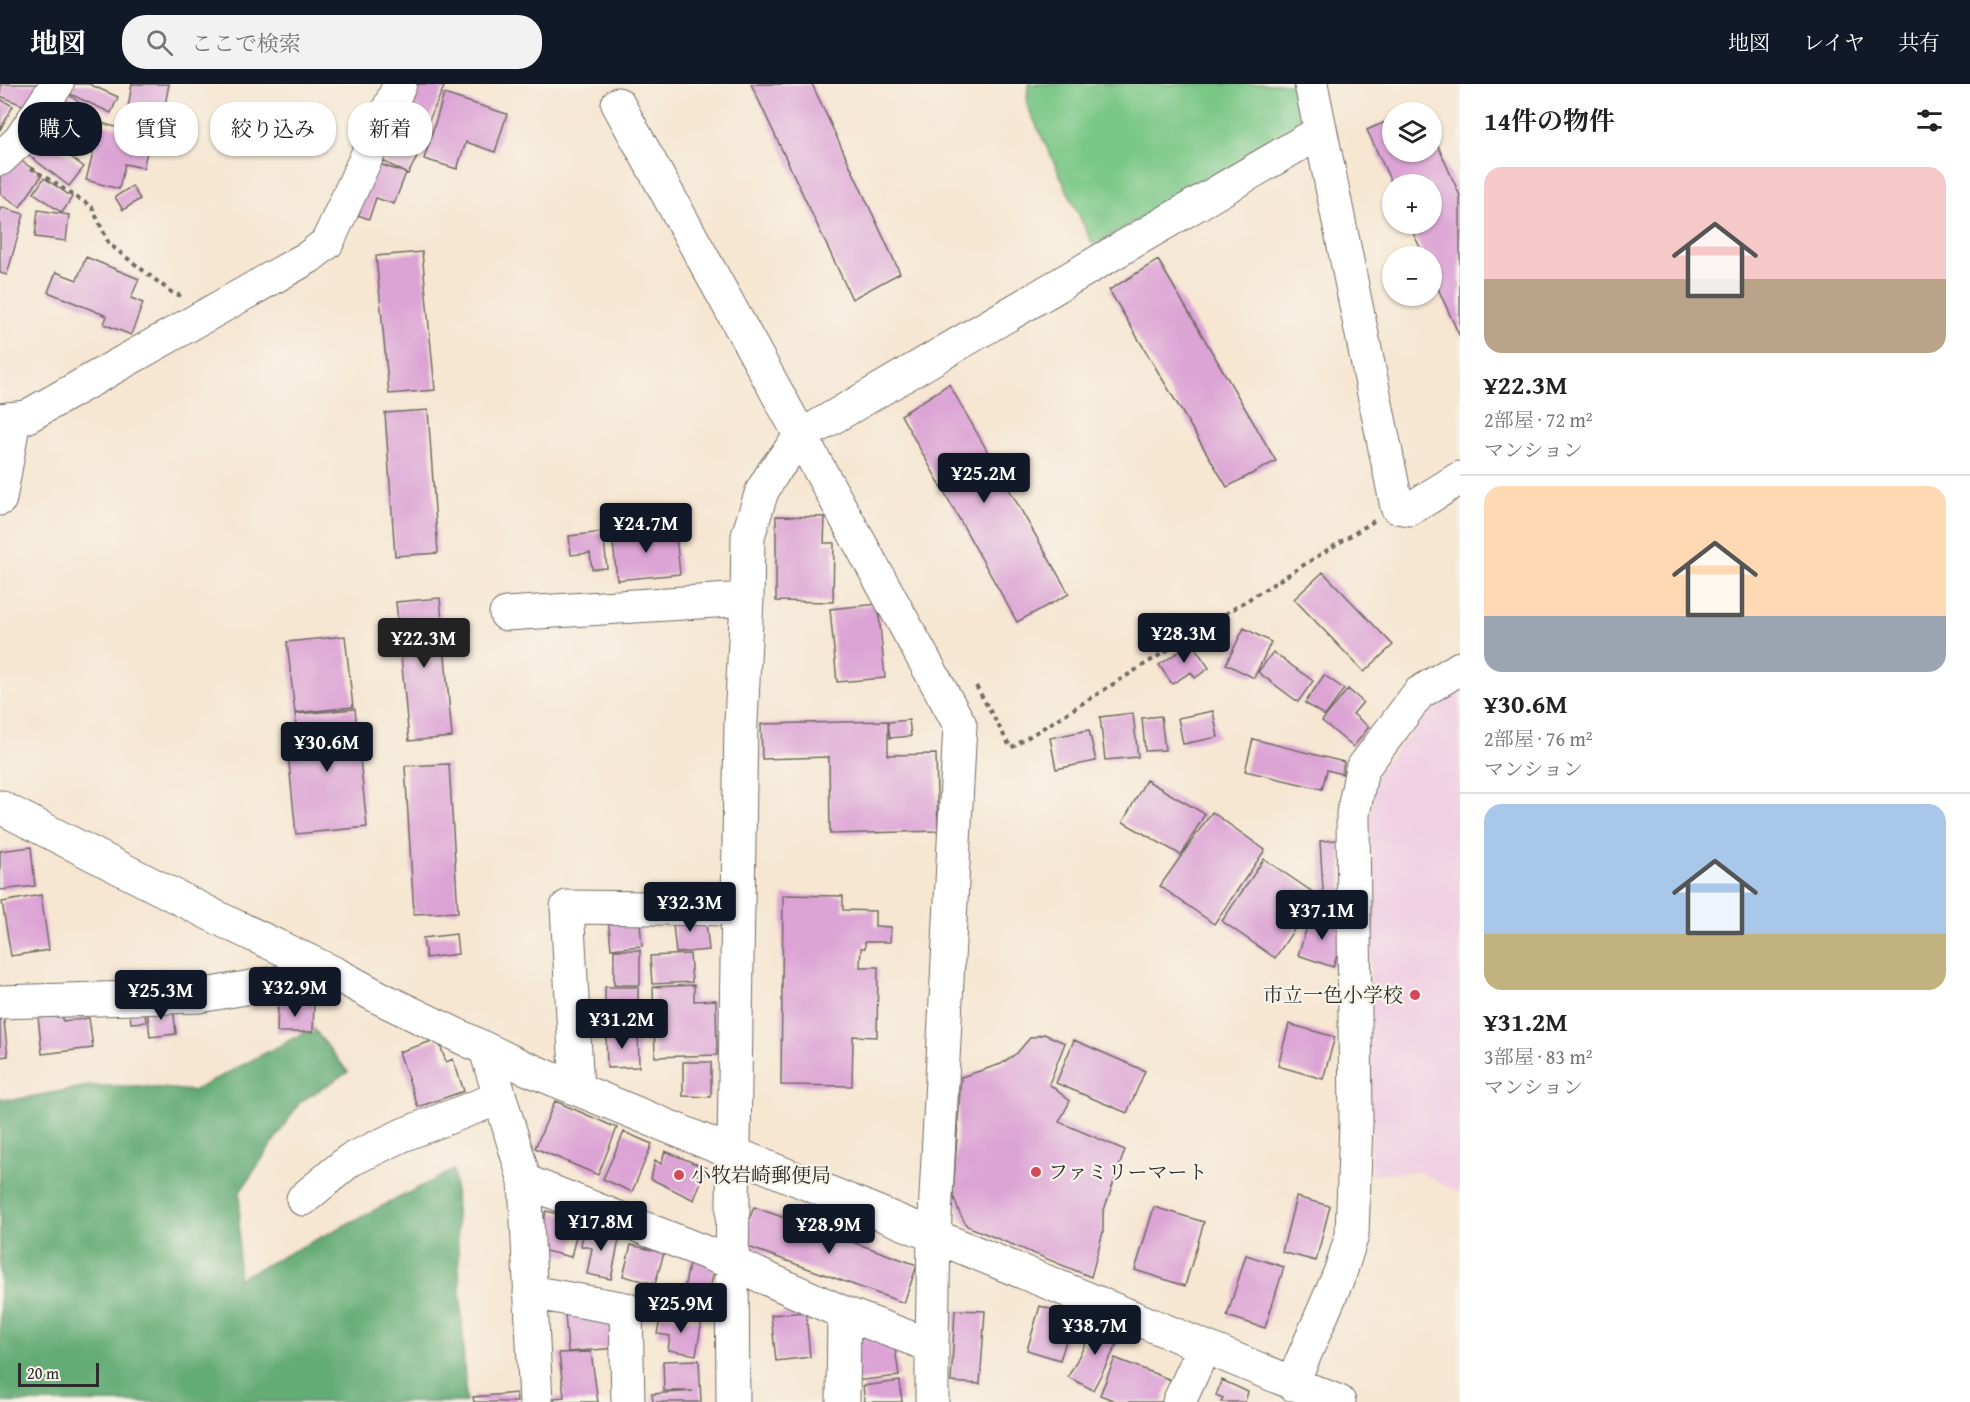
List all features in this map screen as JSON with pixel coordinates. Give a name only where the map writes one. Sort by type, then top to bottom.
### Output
[{"type":"street","points":[[4,156],[20,140],[57,84]]},
{"type":"street","points":[[0,499],[7,419],[26,417],[309,257],[327,243],[400,84]]},
{"type":"street","points":[[1311,84],[1397,507],[1410,509],[1460,478]]},
{"type":"street","points":[[618,104],[960,725],[934,1236],[932,1402]]},
{"type":"street","points":[[733,1402],[732,1263],[741,722],[748,536],[762,491],[801,436],[1320,132]]},
{"type":"street","points":[[506,614],[747,599]]},
{"type":"street","points":[[1292,1384],[1340,1273],[1352,1235],[1356,1122],[1353,814],[1362,769],[1419,693],[1460,668]]},
{"type":"street","points":[[0,807],[486,1050],[735,1155],[1339,1402]]},
{"type":"street","points":[[577,1089],[567,907],[738,909]]},
{"type":"street","points":[[0,1002],[200,996],[334,973]]},
{"type":"street","points":[[486,1050],[525,1182],[536,1402]]},
{"type":"street","points":[[303,1199],[350,1160],[405,1134],[499,1098]]},
{"type":"street","points":[[525,1182],[732,1263],[844,1313],[932,1346]]},
{"type":"street","points":[[530,1292],[626,1309],[628,1402]]},
{"type":"street","points":[[843,1402],[844,1313]]},
{"type":"street","points":[[1179,1402],[1204,1347]]},
{"type":"path","points":[[4,156],[92,207],[109,244],[171,292],[214,311]]},
{"type":"path","points":[[973,681],[1011,748],[1397,507]]},
{"type":"shaded area","name":"市立一色小学校","points":[[1460,687],[1460,1193],[1419,1172],[1371,1175],[1370,819],[1375,775],[1445,694]]},
{"type":"green space","points":[[1028,84],[1299,84],[1308,126],[1093,245],[1027,105]]},
{"type":"green space","points":[[313,1028],[348,1072],[300,1102],[240,1192],[238,1279],[454,1170],[466,1402],[0,1402],[0,1098],[13,1100],[90,1086],[138,1086],[193,1091]]},
{"type":"building","points":[[1,84],[39,84],[32,102],[18,103],[0,96]]},
{"type":"building","points":[[74,84],[89,84],[118,97],[111,113],[102,109],[102,102],[87,102],[70,94]]},
{"type":"building","points":[[132,84],[169,84],[166,102],[129,102]]},
{"type":"building","points":[[406,84],[437,84],[444,87],[432,113],[432,102],[398,102]]},
{"type":"building","points":[[751,84],[812,84],[900,273],[852,299]]},
{"type":"building","points":[[65,92],[78,102],[57,102]]},
{"type":"building","points":[[444,94],[507,114],[495,152],[466,142],[457,169],[424,159],[425,156],[432,156],[432,133]]},
{"type":"building","points":[[0,99],[13,106],[0,130]]},
{"type":"building","points":[[102,123],[114,127],[114,156],[146,156],[143,168],[125,164],[119,189],[86,180],[92,156],[102,156]]},
{"type":"building","points":[[1382,123],[1382,162],[1442,162],[1442,155],[1460,196],[1460,337],[1442,297],[1442,246],[1419,246],[1414,234],[1442,234],[1442,174],[1387,174],[1367,130]]},
{"type":"building","points":[[12,155],[42,175],[20,207],[0,193],[0,173]]},
{"type":"building","points":[[30,156],[70,156],[84,167],[69,186]]},
{"type":"building","points":[[378,156],[417,157],[408,174],[377,158]]},
{"type":"building","points":[[373,162],[406,173],[394,204],[376,198],[369,219],[347,211]]},
{"type":"building","points":[[44,178],[72,197],[62,213],[34,193]]},
{"type":"building","points":[[132,186],[140,199],[123,210],[115,197]]},
{"type":"building","points":[[0,207],[24,214],[7,275],[0,273]]},
{"type":"building","points":[[38,210],[69,215],[66,241],[35,237]]},
{"type":"building","points":[[422,252],[435,390],[389,394],[376,256]]},
{"type":"building","points":[[86,257],[139,279],[131,298],[143,303],[131,335],[104,324],[107,316],[48,292],[56,272],[77,280]]},
{"type":"building","points":[[1158,260],[1276,461],[1227,487],[1109,290]]},
{"type":"building","points":[[949,384],[1069,594],[1017,622],[901,415]]},
{"type":"building","points":[[428,410],[438,553],[395,556],[385,413]]},
{"type":"building","points":[[776,516],[825,517],[824,543],[834,543],[833,602],[776,601]]},
{"type":"building","points":[[675,527],[680,574],[617,580],[612,534]]},
{"type":"building","points":[[603,532],[607,568],[592,569],[590,553],[571,555],[569,536]]},
{"type":"building","points":[[1323,572],[1393,645],[1364,672],[1294,599]]},
{"type":"building","points":[[440,598],[452,737],[409,741],[396,602]]},
{"type":"building","points":[[878,604],[885,678],[837,682],[830,609]]},
{"type":"building","points":[[1244,628],[1271,642],[1254,678],[1226,664]]},
{"type":"building","points":[[345,636],[353,707],[295,713],[287,642]]},
{"type":"building","points":[[1192,643],[1209,668],[1195,678],[1191,672],[1172,684],[1159,665]]},
{"type":"building","points":[[1273,652],[1313,681],[1298,702],[1258,672]]},
{"type":"building","points":[[1324,675],[1344,689],[1325,716],[1305,703]]},
{"type":"building","points":[[1348,689],[1363,702],[1353,714],[1369,727],[1353,747],[1322,721]]},
{"type":"building","points":[[355,709],[367,827],[296,834],[288,753],[298,753],[295,714]]},
{"type":"building","points":[[1213,711],[1218,737],[1183,744],[1178,718]]},
{"type":"building","points":[[1133,713],[1138,757],[1105,760],[1100,717]]},
{"type":"building","points":[[1161,716],[1165,750],[1145,751],[1142,718]]},
{"type":"building","points":[[909,720],[911,736],[890,738],[888,722]]},
{"type":"building","points":[[888,721],[888,755],[936,754],[938,831],[830,834],[829,757],[762,759],[761,724]]},
{"type":"building","points":[[1089,730],[1096,761],[1056,769],[1050,738]]},
{"type":"building","points":[[1253,739],[1344,762],[1342,774],[1327,770],[1322,789],[1245,771]]},
{"type":"building","points":[[449,764],[458,912],[414,914],[405,766]]},
{"type":"building","points":[[1146,780],[1205,814],[1181,855],[1123,822]]},
{"type":"building","points":[[1212,812],[1265,850],[1214,924],[1160,886]]},
{"type":"building","points":[[1340,840],[1343,905],[1324,906],[1320,841]]},
{"type":"building","points":[[31,847],[35,886],[0,890],[0,851]]},
{"type":"building","points":[[1264,859],[1317,895],[1275,958],[1222,921]]},
{"type":"building","points":[[41,895],[49,950],[11,956],[2,902]]},
{"type":"building","points":[[783,895],[843,896],[843,910],[875,911],[875,926],[891,927],[890,942],[865,942],[865,948],[861,948],[860,967],[878,967],[877,1037],[853,1036],[852,1086],[781,1085]]},
{"type":"building","points":[[639,912],[642,946],[611,949],[608,915]]},
{"type":"building","points":[[705,913],[709,950],[676,953],[672,916]]},
{"type":"building","points":[[1311,915],[1347,927],[1333,967],[1298,955]]},
{"type":"building","points":[[456,934],[458,954],[426,958],[423,938]]},
{"type":"building","points":[[614,950],[640,950],[640,985],[614,985]]},
{"type":"building","points":[[690,954],[692,982],[652,984],[650,956]]},
{"type":"building","points":[[694,985],[694,1001],[716,1000],[717,1055],[655,1057],[653,987]]},
{"type":"building","points":[[605,987],[638,987],[638,1029],[605,1029]]},
{"type":"building","points":[[144,1003],[146,1022],[131,1023],[129,1005]]},
{"type":"building","points":[[278,1003],[314,1004],[313,1032],[277,1032]]},
{"type":"building","points":[[0,1004],[2,1004],[8,1056],[0,1057]]},
{"type":"building","points":[[61,1004],[63,1021],[89,1018],[93,1048],[42,1054],[37,1007]]},
{"type":"building","points":[[173,1006],[176,1034],[150,1037],[147,1009]]},
{"type":"building","points":[[1289,1024],[1335,1037],[1323,1079],[1278,1066]]},
{"type":"building","points":[[638,1032],[639,1067],[607,1068],[606,1033]]},
{"type":"building","name":"ファミリーマート","points":[[1044,1034],[1065,1043],[1049,1084],[1070,1101],[1059,1122],[1125,1150],[1103,1213],[1103,1232],[1091,1277],[967,1226],[953,1195],[961,1077],[1001,1064],[1017,1053],[1030,1038]]},
{"type":"building","points":[[438,1039],[446,1062],[453,1059],[464,1091],[418,1107],[399,1052]]},
{"type":"building","points":[[1074,1040],[1145,1071],[1127,1113],[1056,1083]]},
{"type":"building","points":[[683,1062],[711,1062],[711,1097],[683,1096]]},
{"type":"building","points":[[555,1101],[617,1128],[598,1175],[535,1148]]},
{"type":"building","points":[[624,1132],[652,1144],[632,1192],[603,1179]]},
{"type":"building","points":[[665,1151],[706,1168],[694,1200],[651,1179],[655,1160],[661,1164]]},
{"type":"building","points":[[1296,1197],[1330,1206],[1316,1261],[1282,1252]]},
{"type":"building","points":[[754,1207],[917,1265],[904,1303],[740,1244]]},
{"type":"building","points":[[1154,1207],[1204,1222],[1185,1286],[1135,1270]]},
{"type":"building","points":[[546,1211],[580,1219],[571,1257],[537,1249]]},
{"type":"building","points":[[584,1228],[620,1235],[611,1279],[587,1274],[592,1248],[581,1246]]},
{"type":"building","points":[[631,1245],[664,1253],[655,1284],[623,1276]]},
{"type":"building","points":[[1246,1255],[1284,1267],[1265,1328],[1227,1316]]},
{"type":"building","points":[[691,1256],[716,1262],[706,1308],[681,1303]]},
{"type":"building","points":[[1040,1306],[1074,1316],[1060,1360],[1027,1350]]},
{"type":"building","points":[[614,1309],[617,1348],[568,1352],[565,1313]]},
{"type":"building","points":[[955,1310],[985,1311],[980,1384],[951,1382]]},
{"type":"building","points":[[806,1312],[810,1357],[776,1361],[771,1315]]},
{"type":"building","points":[[661,1315],[702,1321],[696,1355],[668,1350],[670,1336],[657,1334]]},
{"type":"building","points":[[1097,1322],[1122,1335],[1093,1390],[1068,1377]]},
{"type":"building","points":[[893,1333],[899,1376],[845,1382],[846,1337]]},
{"type":"building","points":[[591,1352],[598,1402],[555,1402],[554,1398],[564,1397],[559,1353]]},
{"type":"building","points":[[1115,1358],[1171,1380],[1162,1402],[1118,1402],[1100,1395]]},
{"type":"building","points":[[699,1360],[701,1402],[653,1402],[652,1394],[693,1391],[664,1391],[663,1361]]},
{"type":"building","points":[[1222,1380],[1248,1392],[1245,1402],[1221,1402],[1223,1398],[1216,1395]]},
{"type":"building","points":[[900,1381],[902,1402],[865,1402],[863,1386]]},
{"type":"building","points":[[516,1393],[517,1402],[474,1402],[473,1397]]},
{"type":"place","name":"市立一色小学校","points":[[1415,995]]},
{"type":"place","name":"ファミリーマート","points":[[1036,1172]]},
{"type":"place","name":"小牧岩崎郵便局","points":[[679,1175]]}]
